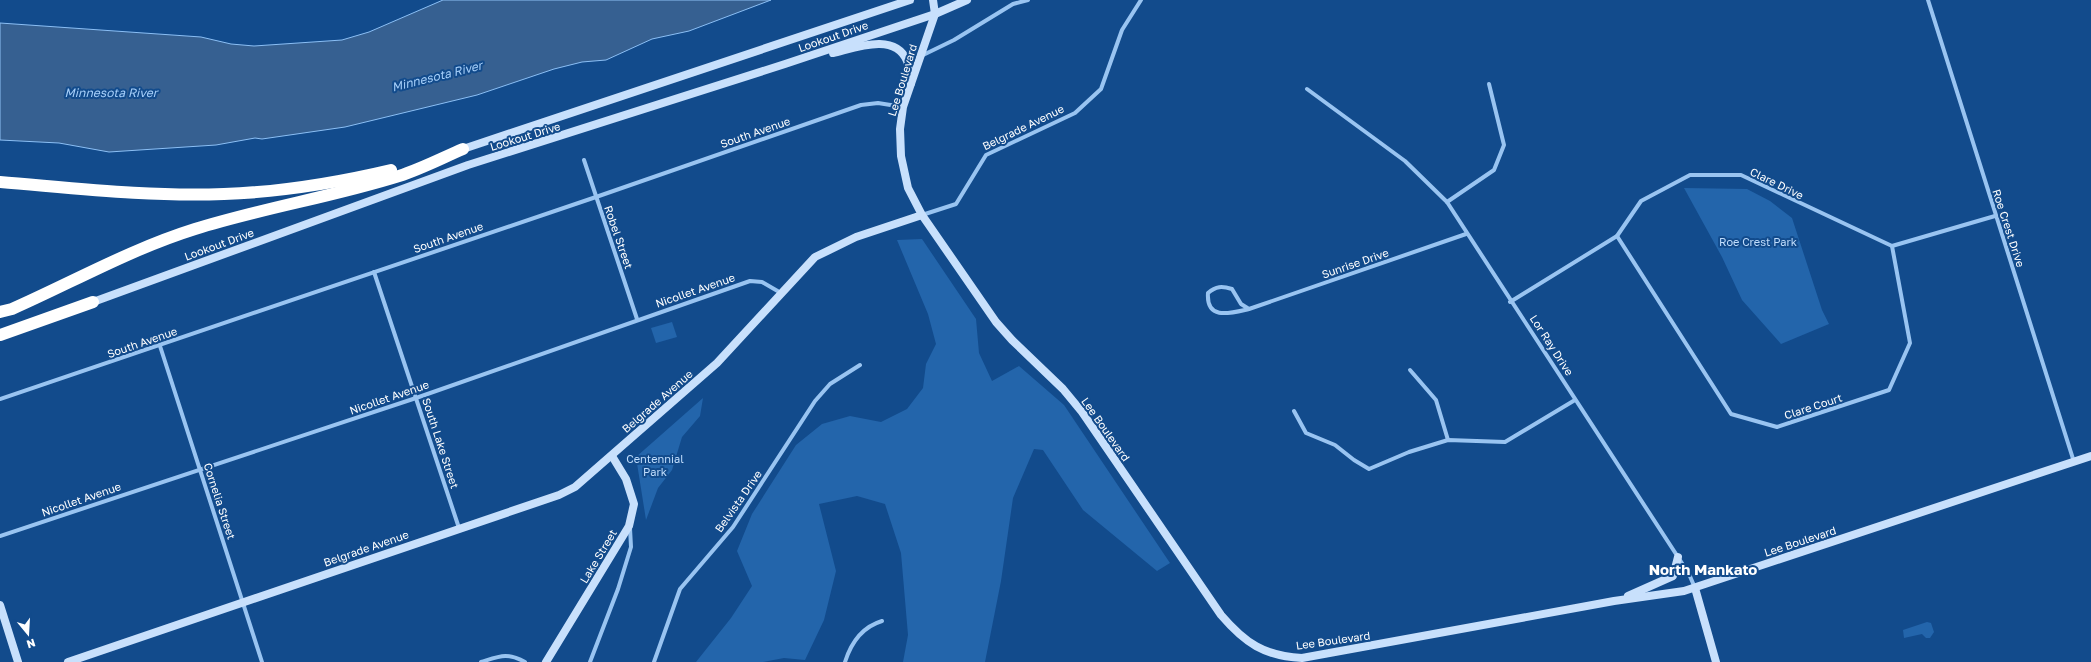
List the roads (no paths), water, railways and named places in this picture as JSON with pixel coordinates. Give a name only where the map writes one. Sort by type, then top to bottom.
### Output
[{"type":"highway","points":[[0,182],[188,194],[257,192],[361,177],[396,169],[463,148]]},
{"type":"highway","points":[[0,312],[12,309],[139,250],[175,236],[222,221],[328,196],[401,175],[463,148]]},
{"type":"highway","points":[[0,331],[93,302]]},
{"type":"highway","points":[[0,335],[93,302]]},
{"type":"main road","name":"Lookout Drive","points":[[463,148],[910,0]]},
{"type":"main road","name":"Lee Boulevard","points":[[933,0],[935,14],[911,84],[904,107],[900,129],[901,156],[908,188],[922,215],[996,322],[1012,340],[1063,389],[1082,412],[1221,615],[1248,643],[1264,651],[1284,657],[1302,658],[1695,588],[2091,456]]},
{"type":"main road","name":"Lookout Drive","points":[[93,302],[468,165],[785,64],[935,14],[967,0]]},
{"type":"main road","points":[[785,64],[866,45],[884,44],[894,47],[902,53],[907,62],[911,84]]},
{"type":"main road","name":"Belgrade Avenue","points":[[68,662],[559,495],[575,486],[612,456],[716,363],[780,293],[815,258],[856,237],[922,215]]},
{"type":"main road","name":"Lake Street","points":[[546,662],[629,526],[634,504],[626,478],[612,456]]},
{"type":"main road","points":[[1614,602],[1665,581],[1673,576],[1678,557]]},
{"type":"main road","name":"Lor Ray Drive","points":[[1695,588],[1716,662]]},
{"type":"main road","points":[[0,606],[18,662]]},
{"type":"street","points":[[921,56],[954,40],[1013,4],[1028,0]]},
{"type":"street","name":"Belgrade Avenue","points":[[922,215],[956,204],[986,154],[1075,113],[1101,90],[1122,30],[1141,0]]},
{"type":"street","name":"Roe Crest Drive","points":[[1928,0],[1995,216],[2074,462]]},
{"type":"street","points":[[1447,202],[1494,170],[1504,145],[1489,84]]},
{"type":"street","name":"Lor Ray Drive","points":[[1307,89],[1405,161],[1447,202],[1510,302],[1678,557],[1695,588]]},
{"type":"street","name":"South Avenue","points":[[0,399],[596,197],[861,104],[878,103],[904,107]]},
{"type":"street","name":"Robel Street","points":[[584,160],[637,319]]},
{"type":"street","name":"Clare Drive","points":[[1510,302],[1617,236],[1641,201],[1690,175],[1741,175],[1848,227],[1892,246]]},
{"type":"street","points":[[1892,246],[1995,216]]},
{"type":"street","name":"Sunrise Drive","points":[[1249,309],[1241,304],[1232,288],[1223,286],[1215,288],[1208,293],[1207,301],[1210,308],[1217,312],[1224,313],[1249,309],[1466,234]]},
{"type":"street","name":"Clare Court","points":[[1617,236],[1731,414],[1777,427],[1889,390],[1910,343],[1892,246]]},
{"type":"street","name":"South Lake Street","points":[[374,272],[459,528]]},
{"type":"street","name":"Nicollet Avenue","points":[[0,536],[416,398],[637,319],[750,281],[762,282],[780,293]]},
{"type":"street","name":"Cornelia Street","points":[[160,346],[262,662]]},
{"type":"street","name":"Belvista Drive","points":[[654,662],[680,589],[733,527],[815,402],[830,384],[860,366]]},
{"type":"street","points":[[1410,370],[1436,400],[1448,440]]},
{"type":"street","points":[[1294,411],[1306,432],[1335,445],[1354,460],[1369,469],[1409,452],[1448,440],[1506,442],[1575,400]]},
{"type":"street","points":[[590,662],[618,589],[632,547],[629,526]]},
{"type":"street","points":[[845,662],[856,638],[872,624],[882,621]]},
{"type":"street","points":[[481,662],[497,656],[513,655],[525,662]]},
{"type":"water","name":"Minnesota River","points":[[443,0],[771,0],[689,31],[652,39],[606,60],[582,62],[554,69],[477,95],[345,127],[262,139],[255,138],[216,145],[109,152],[59,143],[0,140],[0,23],[201,37],[231,44],[254,46],[342,40],[369,32]]},
{"type":"district","name":"North Mankato","points":[[1703,569]]},
{"type":"park label","name":"Roe Crest Park","points":[[1758,241]]},
{"type":"park label","name":"Centennial Park","points":[[655,464]]}]
